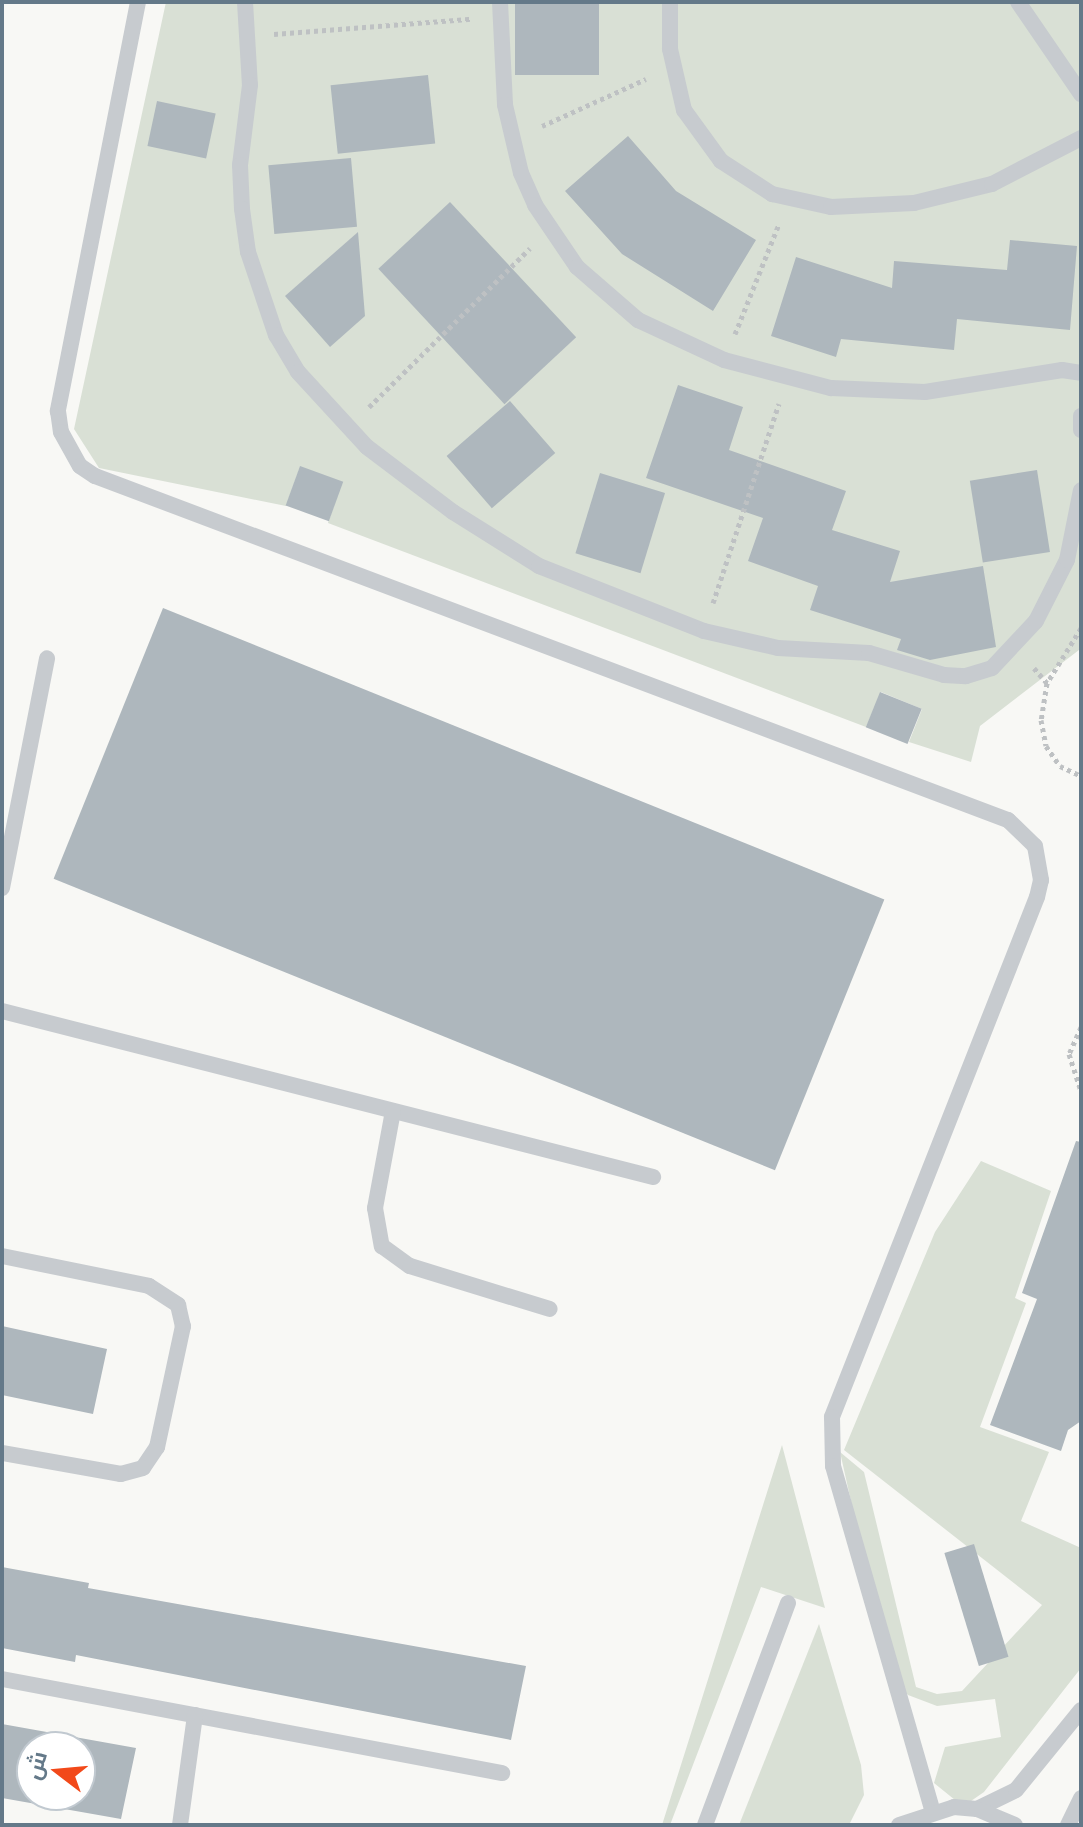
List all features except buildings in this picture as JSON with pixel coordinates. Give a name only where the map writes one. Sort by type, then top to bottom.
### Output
[{"type":"lane","points":[[138,2],[58,411],[61,432],[80,466],[95,476],[1008,820],[1035,846],[1041,880],[1037,897],[832,1417],[833,1466],[932,1810]]},
{"type":"lane","points":[[245,2],[250,85],[240,165],[248,252],[284,347],[298,372],[367,447],[453,512],[539,566],[704,631],[778,648],[869,653],[944,675],[979,673],[1015,645],[1053,593],[1071,548],[1081,490]]},
{"type":"lane","points":[[670,2],[673,67],[684,110],[700,138],[744,180],[789,200],[873,207],[955,195],[1026,169],[1081,138]]},
{"type":"lane","points":[[1018,2],[1081,94]]},
{"type":"lane","points":[[500,9],[511,140],[549,229],[577,267],[638,320],[724,360],[787,379],[862,391],[925,392],[1062,370],[1081,373]]},
{"type":"lane","points":[[1081,416],[1081,430]]},
{"type":"lane","points":[[2,888],[47,658]]},
{"type":"lane","points":[[2,1011],[653,1177]]},
{"type":"lane","points":[[393,1111],[375,1208],[382,1246],[410,1266],[550,1309]]},
{"type":"lane","points":[[2,1256],[149,1286],[178,1305],[183,1326],[157,1447],[143,1468],[121,1474],[2,1453]]},
{"type":"lane","points":[[705,1825],[788,1603]]},
{"type":"lane","points":[[2,1679],[502,1773]]},
{"type":"lane","points":[[977,1809],[1016,1790],[1081,1710]]},
{"type":"lane","points":[[180,1825],[195,1715]]},
{"type":"lane","points":[[1068,1825],[1081,1798]]},
{"type":"lane","points":[[899,1825],[932,1810],[977,1809],[1015,1825]]},
{"type":"path","points":[[249,36],[500,9]]},
{"type":"path","points":[[511,140],[673,67]]},
{"type":"path","points":[[724,360],[789,200]]},
{"type":"path","points":[[349,427],[549,229]]},
{"type":"path","points":[[704,631],[787,379]]},
{"type":"path","points":[[1081,628],[1047,683],[1041,720],[1046,746],[1060,766],[1081,776]]},
{"type":"path","points":[[1081,1027],[1069,1054],[1081,1090]]},
{"type":"shaded area","points":[[166,2],[1081,2],[1079,650],[980,726],[971,762],[909,742],[922,709],[881,692],[866,727],[328,523],[342,482],[300,467],[286,506],[99,468],[74,429]]},
{"type":"shaded area","points":[[981,1161],[1051,1191],[1015,1298],[1026,1303],[980,1427],[1049,1452],[1021,1521],[1081,1548],[1081,1668],[984,1792],[971,1801],[955,1800],[934,1783],[945,1747],[1001,1737],[995,1699],[937,1706],[908,1695],[890,1675],[840,1452],[864,1472],[916,1687],[937,1694],[962,1691],[1042,1605],[844,1450],[935,1232]]},
{"type":"shaded area","points":[[782,1445],[825,1608],[761,1587],[670,1825],[662,1825]]},
{"type":"shaded area","points":[[819,1624],[861,1765],[864,1795],[849,1825],[739,1825]]}]
